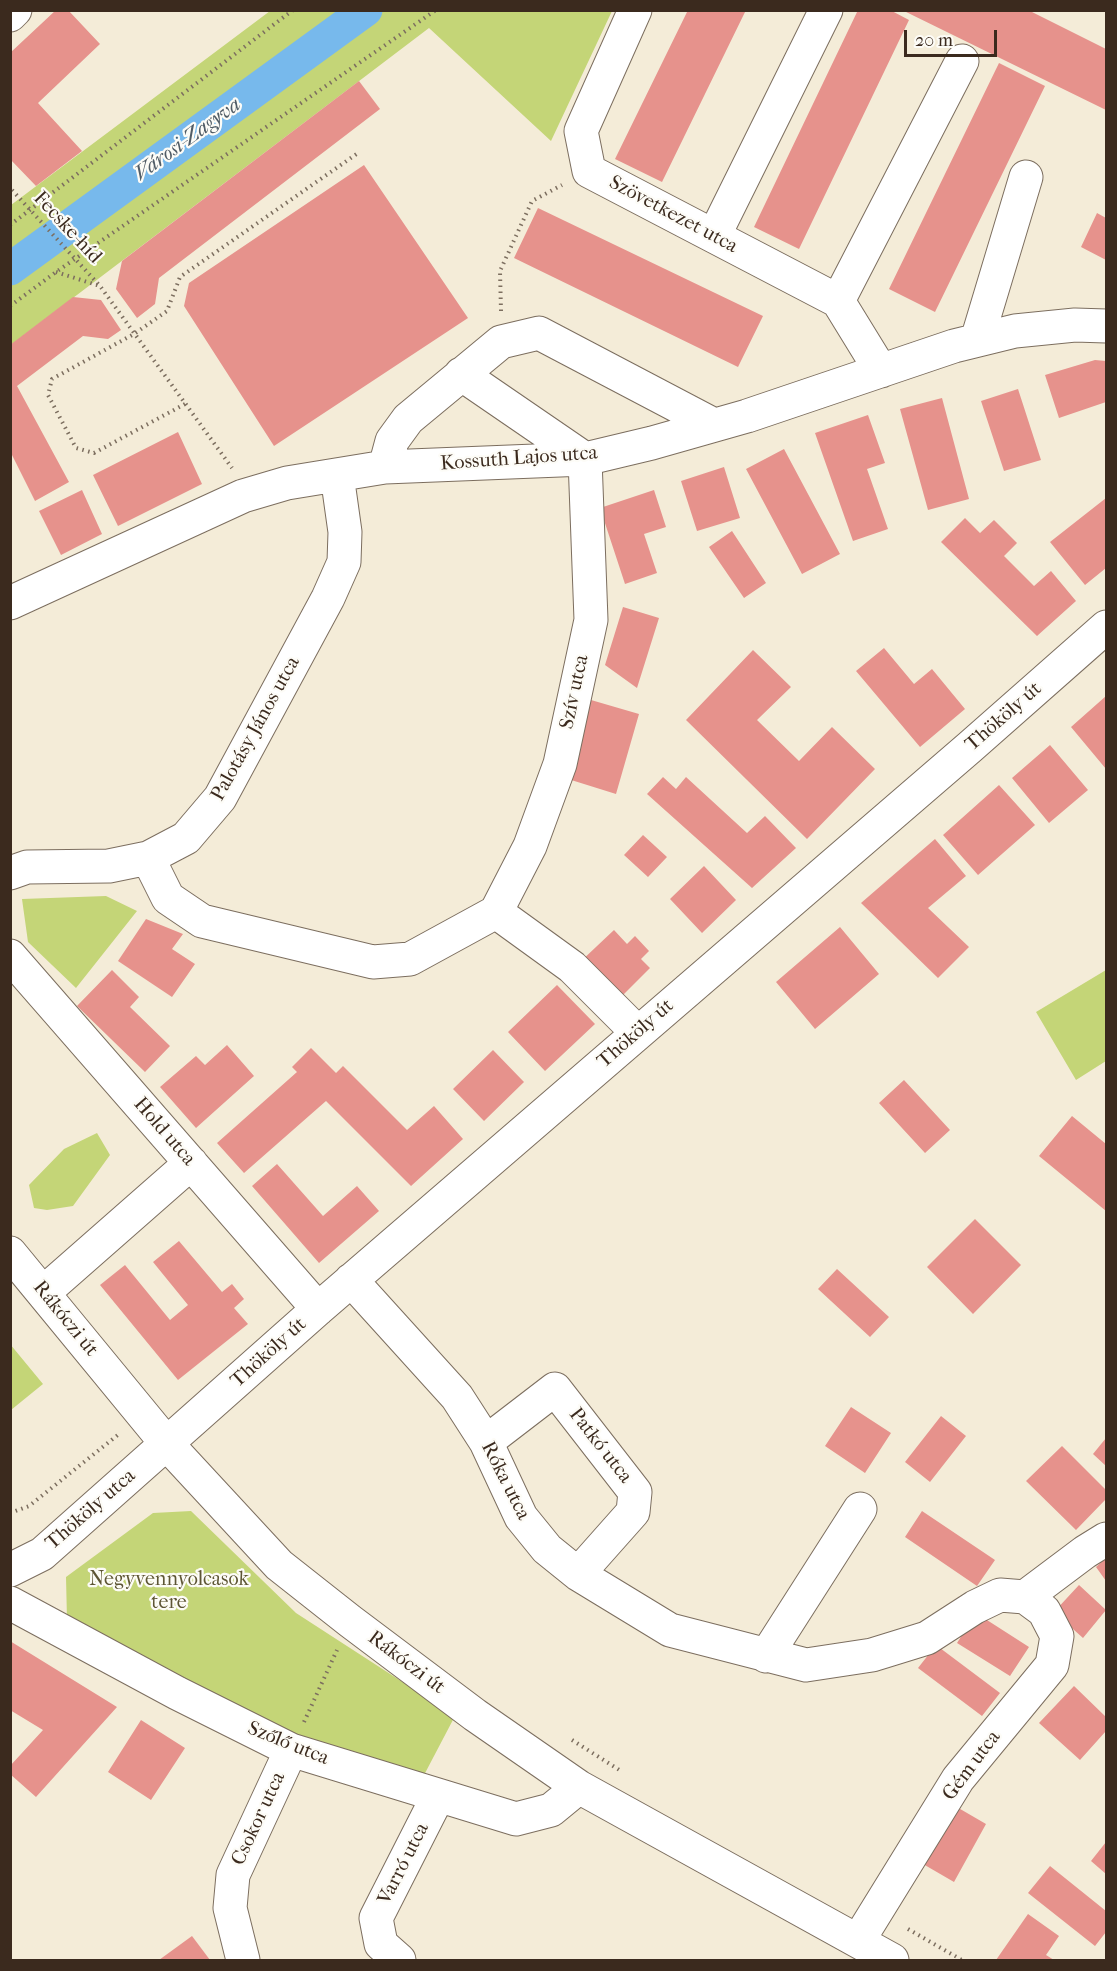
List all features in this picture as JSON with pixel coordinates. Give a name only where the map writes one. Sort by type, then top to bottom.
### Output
[{"type":"street","points":[[10,15],[15,10]]},
{"type":"street","name":"Szövetkezet utca","points":[[635,10],[581,131],[589,171],[838,301]]},
{"type":"street","points":[[714,236],[826,10]]},
{"type":"street","points":[[881,371],[838,301],[962,61]]},
{"type":"street","points":[[978,340],[1026,177]]},
{"type":"street","name":"Kossuth Lajos utca","points":[[10,603],[249,494],[287,483],[385,467],[585,459],[714,425],[978,340],[1015,331],[1075,325],[1107,326]]},
{"type":"street","points":[[385,467],[392,441],[408,420],[501,342],[539,333],[714,425]]},
{"type":"street","points":[[461,374],[585,459]]},
{"type":"street","name":"Szív utca","points":[[496,912],[530,846],[560,764],[591,620],[585,459]]},
{"type":"street","name":"Palotásy János utca","points":[[10,873],[27,867],[109,866],[148,858],[186,838],[220,798],[328,598],[344,561],[345,532],[337,475]]},
{"type":"street","name":"Thököly út","points":[[167,1444],[351,1280],[1107,627]]},
{"type":"street","points":[[148,858],[168,898],[201,921],[373,962],[410,959],[496,912],[572,967],[638,1033]]},
{"type":"street","name":"Hold utca","points":[[10,956],[318,1309]]},
{"type":"street","points":[[43,1293],[191,1163]]},
{"type":"street","name":"Rákóczi út","points":[[10,1253],[167,1444],[279,1564],[350,1622],[475,1715],[579,1787],[892,1960]]},
{"type":"street","name":"Róka utca","points":[[351,1280],[457,1397],[486,1442],[521,1517],[547,1550],[578,1574],[670,1630],[806,1665],[872,1655],[927,1638],[975,1606],[1000,1595],[1025,1598]]},
{"type":"street","name":"Patkó utca","points":[[486,1442],[555,1389],[635,1492],[633,1512],[578,1574]]},
{"type":"street","name":"Thököly utca","points":[[10,1570],[42,1554],[167,1444]]},
{"type":"street","points":[[766,1656],[860,1509]]},
{"type":"street","points":[[1025,1598],[1085,1552],[1107,1539]]},
{"type":"street","name":"Gém utca","points":[[858,1941],[958,1779],[1052,1665],[1057,1636],[1044,1611],[1025,1598]]},
{"type":"street","name":"Szőlő utca","points":[[10,1603],[177,1693],[291,1750],[516,1819],[550,1810],[579,1787]]},
{"type":"street","name":"Csokor utca","points":[[243,1960],[230,1908],[232,1875],[291,1750]]},
{"type":"street","name":"Varró utca","points":[[399,1960],[381,1944],[376,1918],[438,1796]]},
{"type":"path","points":[[10,225],[293,10]]},
{"type":"path","points":[[10,306],[436,10]]},
{"type":"path","points":[[185,404],[94,453],[76,448],[48,395],[52,379],[134,334],[166,311],[180,277],[358,153]]},
{"type":"path","name":"Fecske-híd","points":[[11,190],[100,286],[249,494]]},
{"type":"path","points":[[500,271],[532,201]]},
{"type":"path","points":[[56,272],[100,286]]},
{"type":"path","points":[[10,1513],[29,1506],[143,1415]]},
{"type":"path","points":[[291,1750],[350,1622]]},
{"type":"path","points":[[569,1738],[629,1775]]},
{"type":"path","points":[[876,1911],[962,1960]]},
{"type":"green space","points":[[270,11],[612,11],[551,141],[429,28],[11,345],[11,205]]},
{"type":"green space","points":[[106,896],[137,911],[76,988],[28,942],[22,899]]},
{"type":"green space","points":[[1106,970],[1106,1061],[1076,1080],[1036,1012]]},
{"type":"green space","points":[[97,1133],[110,1155],[73,1206],[47,1210],[34,1208],[29,1185],[64,1149]]},
{"type":"green space","points":[[10,1344],[43,1384],[11,1410],[10,1410]]},
{"type":"green space","name":"Negyvennyolcasok tere","points":[[191,1511],[296,1613],[455,1716],[423,1777],[289,1739],[67,1620],[66,1577],[153,1513]]},
{"type":"building","points":[[56,10],[68,10],[100,44],[38,103],[82,151],[36,186],[10,159],[10,53]]},
{"type":"building","points":[[688,10],[746,10],[662,182],[615,159]]},
{"type":"building","points":[[858,10],[890,10],[909,20],[799,249],[754,227]]},
{"type":"building","points":[[902,10],[1028,10],[1106,49],[1106,110]]},
{"type":"building","points":[[999,63],[1045,86],[935,312],[889,289]]},
{"type":"building","points":[[359,81],[380,109],[159,278],[155,304],[137,318],[116,289],[122,261]]},
{"type":"building","points":[[364,165],[468,318],[274,446],[184,306],[189,283]]},
{"type":"building","points":[[538,208],[763,316],[738,367],[514,258]]},
{"type":"building","points":[[1097,213],[1106,218],[1106,260],[1081,247]]},
{"type":"building","points":[[73,297],[101,300],[121,330],[108,339],[83,336],[17,386],[69,482],[35,501],[10,451],[10,345]]},
{"type":"building","points":[[1095,360],[1106,361],[1106,402],[1059,418],[1045,375]]},
{"type":"building","points":[[1018,389],[1041,460],[1004,471],[981,401]]},
{"type":"building","points":[[942,398],[969,499],[928,510],[900,409]]},
{"type":"building","points":[[868,415],[885,463],[867,469],[888,529],[853,541],[815,433]]},
{"type":"building","points":[[178,432],[202,484],[118,526],[93,475]]},
{"type":"building","points":[[784,449],[840,554],[802,574],[746,469]]},
{"type":"building","points":[[724,467],[740,518],[697,531],[681,481]]},
{"type":"building","points":[[82,490],[102,534],[61,555],[39,511]]},
{"type":"building","points":[[654,490],[666,527],[644,534],[657,573],[625,584],[600,508]]},
{"type":"building","points":[[1106,498],[1106,568],[1085,585],[1050,542]]},
{"type":"building","points":[[965,518],[980,533],[994,520],[1017,543],[1004,556],[1034,586],[1051,571],[1076,601],[1037,636],[941,542]]},
{"type":"building","points":[[732,531],[766,583],[744,598],[709,547]]},
{"type":"building","points":[[623,607],[659,618],[637,688],[605,665]]},
{"type":"building","points":[[884,648],[914,684],[932,669],[965,709],[920,747],[856,671]]},
{"type":"building","points":[[753,650],[791,687],[757,720],[799,761],[832,727],[875,769],[807,839],[686,720]]},
{"type":"building","points":[[1106,696],[1106,769],[1071,727]]},
{"type":"building","points":[[591,700],[639,714],[616,794],[568,779]]},
{"type":"building","points":[[1050,745],[1088,790],[1049,823],[1012,778]]},
{"type":"building","points":[[663,777],[676,789],[686,777],[747,833],[765,816],[796,848],[752,888],[647,794]]},
{"type":"building","points":[[999,785],[1035,825],[978,875],[943,835]]},
{"type":"building","points":[[643,835],[667,857],[648,877],[624,855]]},
{"type":"building","points":[[935,839],[966,876],[928,908],[969,947],[938,978],[861,903]]},
{"type":"building","points":[[704,866],[736,900],[702,933],[670,899]]},
{"type":"building","points":[[146,919],[183,934],[172,949],[195,964],[172,997],[118,961]]},
{"type":"building","points":[[840,927],[879,974],[815,1029],[776,982]]},
{"type":"building","points":[[614,930],[627,944],[635,936],[649,951],[641,959],[650,968],[616,1002],[579,963]]},
{"type":"building","points":[[112,970],[139,997],[130,1007],[170,1046],[145,1072],[77,1006]]},
{"type":"building","points":[[557,985],[595,1024],[545,1071],[508,1032]]},
{"type":"building","points":[[227,1045],[254,1076],[196,1128],[160,1087],[196,1056],[205,1065]]},
{"type":"building","points":[[311,1048],[336,1073],[343,1066],[407,1130],[434,1106],[463,1139],[411,1186],[326,1101],[244,1173],[217,1143],[297,1072],[292,1067]]},
{"type":"building","points":[[493,1050],[524,1082],[484,1121],[453,1089]]},
{"type":"building","points":[[904,1080],[950,1130],[925,1153],[879,1103]]},
{"type":"building","points":[[1072,1116],[1106,1144],[1106,1211],[1039,1156]]},
{"type":"building","points":[[277,1164],[323,1216],[357,1186],[379,1211],[319,1263],[252,1186]]},
{"type":"building","points":[[975,1219],[1021,1265],[973,1314],[927,1267]]},
{"type":"building","points":[[179,1241],[222,1292],[232,1284],[244,1299],[234,1308],[248,1324],[178,1380],[100,1285],[125,1265],[170,1320],[188,1305],[153,1262]]},
{"type":"building","points":[[837,1269],[889,1317],[870,1337],[818,1289]]},
{"type":"building","points":[[851,1407],[891,1433],[865,1473],[825,1446]]},
{"type":"building","points":[[941,1416],[966,1436],[930,1482],[905,1462]]},
{"type":"building","points":[[1106,1438],[1106,1466],[1093,1454]]},
{"type":"building","points":[[1062,1446],[1106,1490],[1106,1499],[1076,1530],[1026,1481]]},
{"type":"building","points":[[922,1511],[995,1560],[977,1586],[905,1537]]},
{"type":"building","points":[[1106,1558],[1106,1581],[1096,1567]]},
{"type":"building","points":[[1079,1585],[1106,1610],[1083,1638],[1054,1612]]},
{"type":"building","points":[[976,1613],[1029,1647],[1010,1676],[957,1643]]},
{"type":"building","points":[[10,1641],[117,1707],[36,1797],[10,1774],[10,1766],[43,1730],[10,1710]]},
{"type":"building","points":[[936,1645],[1000,1693],[982,1716],[918,1668]]},
{"type":"building","points":[[1074,1686],[1106,1717],[1106,1731],[1080,1760],[1039,1723]]},
{"type":"building","points":[[141,1720],[185,1748],[151,1800],[108,1772]]},
{"type":"building","points":[[955,1806],[986,1824],[954,1882],[923,1864]]},
{"type":"building","points":[[1106,1842],[1106,1874],[1091,1861]]},
{"type":"building","points":[[1050,1866],[1106,1911],[1106,1932],[1095,1946],[1028,1893]]},
{"type":"building","points":[[1028,1914],[1059,1936],[1046,1955],[1054,1960],[996,1960]]},
{"type":"building","points":[[192,1936],[210,1960],[159,1960]]},
{"type":"waterway","name":"Városi-Zagyva","points":[[10,269],[366,10]]}]
